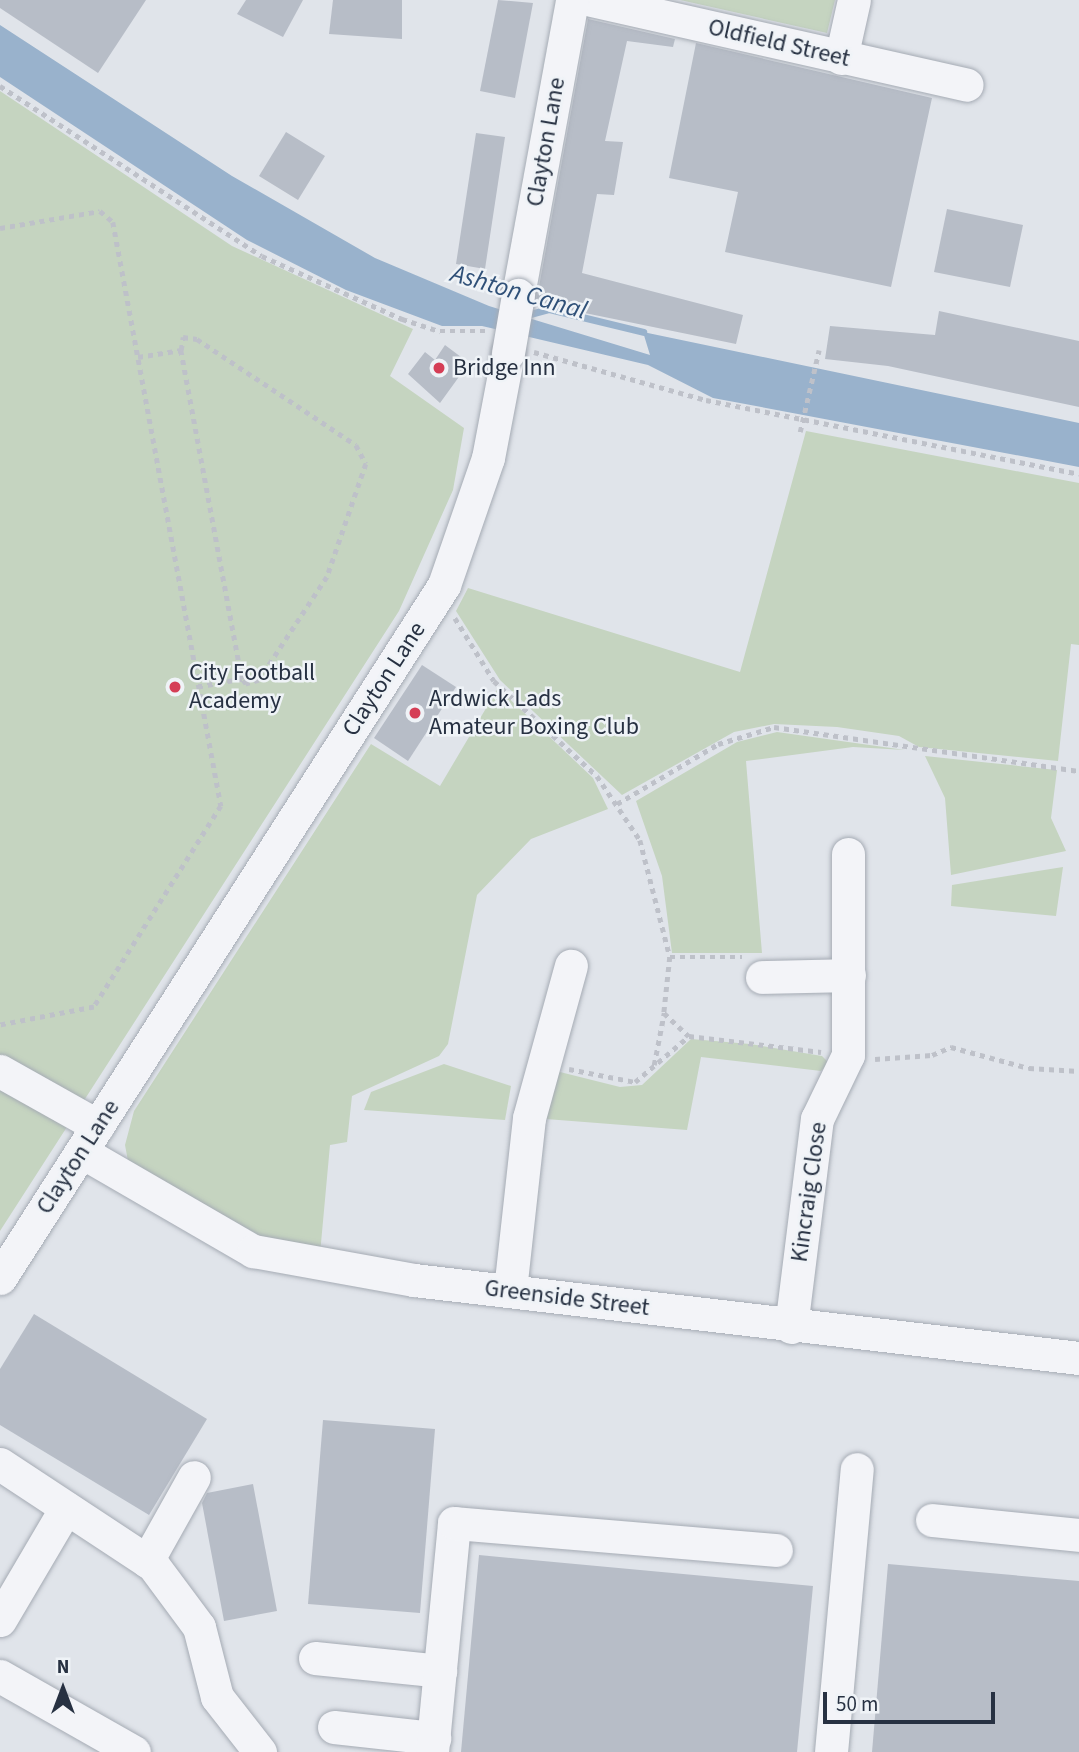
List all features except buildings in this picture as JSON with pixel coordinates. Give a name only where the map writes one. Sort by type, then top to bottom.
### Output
[{"type":"street","name":"Clayton Lane","points":[[0,1278],[440,593],[488,458],[514,344],[519,295],[572,0]]},
{"type":"street","name":"Oldfield Street","points":[[591,0],[967,85]]},
{"type":"street","points":[[841,58],[854,0]]},
{"type":"street","name":"Kincraig Close","points":[[791,1327],[817,1119],[848,1055],[848,854]]},
{"type":"street","points":[[510,1290],[529,1118],[571,966]]},
{"type":"street","points":[[762,978],[849,975]]},
{"type":"street","name":"Greenside Street","points":[[0,1071],[90,1139],[253,1251],[510,1290],[791,1327],[1079,1358]]},
{"type":"street","points":[[0,1464],[147,1561],[199,1627],[217,1698],[260,1752]]},
{"type":"street","points":[[831,1752],[857,1469]]},
{"type":"street","points":[[147,1561],[194,1477]]},
{"type":"street","points":[[0,1620],[66,1508]]},
{"type":"street","points":[[932,1520],[1079,1535]]},
{"type":"street","points":[[334,1727],[433,1745],[454,1523],[776,1550]]},
{"type":"street","points":[[316,1658],[440,1671]]},
{"type":"street","points":[[0,1676],[126,1750]]},
{"type":"path","points":[[0,86],[209,225],[303,277],[440,331],[514,344],[706,400],[1079,474]]},
{"type":"path","points":[[0,229],[100,211],[113,222],[221,806],[94,1007],[0,1025]]},
{"type":"path","points":[[183,337],[197,339],[356,445],[366,464],[327,577],[259,680],[246,684],[242,679],[181,350],[183,337]]},
{"type":"path","points":[[138,357],[181,350]]},
{"type":"path","points":[[800,432],[818,350]]},
{"type":"path","points":[[440,593],[494,681],[597,776],[617,804],[654,875],[670,957],[664,1013],[654,1066]]},
{"type":"path","points":[[200,687],[242,679]]},
{"type":"path","points":[[617,804],[718,744],[774,727],[1079,771]]},
{"type":"path","points":[[670,957],[759,957],[762,978]]},
{"type":"path","points":[[664,1013],[689,1035],[891,1061],[951,1047],[1029,1068],[1079,1071]]},
{"type":"path","points":[[544,1063],[635,1082],[689,1035]]},
{"type":"green space","points":[[680,0],[835,0],[827,33]]},
{"type":"green space","name":"City Football Academy","points":[[0,91],[232,246],[413,329],[390,376],[464,428],[453,490],[399,611],[0,1231]]},
{"type":"green space","points":[[806,431],[1079,483],[1079,645],[1071,644],[1058,761],[919,747],[899,736],[837,727],[774,724],[734,732],[622,795],[500,680],[456,611],[468,588],[740,672]]},
{"type":"green space","points":[[498,688],[593,778],[608,809],[531,839],[477,895],[448,1044],[439,1056],[352,1096],[347,1142],[330,1145],[320,1254],[274,1244],[128,1161],[125,1145],[134,1111],[371,744],[440,786]]},
{"type":"green space","points":[[777,732],[905,750],[853,747],[746,761],[762,953],[672,953],[662,876],[636,801],[737,742]]},
{"type":"green space","points":[[925,756],[1057,770],[1051,818],[1066,851],[951,875],[945,798]]},
{"type":"green space","points":[[1063,867],[1056,916],[951,906],[952,885]]},
{"type":"green space","points":[[691,1039],[750,1044],[822,1056],[829,1063],[821,1071],[701,1057],[687,1130],[546,1119],[552,1070],[620,1087],[642,1085]]},
{"type":"green space","points":[[444,1064],[511,1086],[505,1120],[364,1110],[371,1092]]},
{"type":"water","points":[[0,25],[232,176],[375,258],[489,306],[650,355],[643,332],[1079,423],[1079,467],[713,398],[648,365],[482,326],[442,326],[346,290],[247,240],[0,77]]},
{"type":"waterway","name":"Ashton Canal","points":[[530,314],[549,309],[643,332]]},
{"type":"place","name":"Bridge Inn","points":[[439,368]]},
{"type":"place","name":"City Football Academy","points":[[175,687]]},
{"type":"place","name":"Ardwick Lads Amateur Boxing Club","points":[[415,713]]}]
